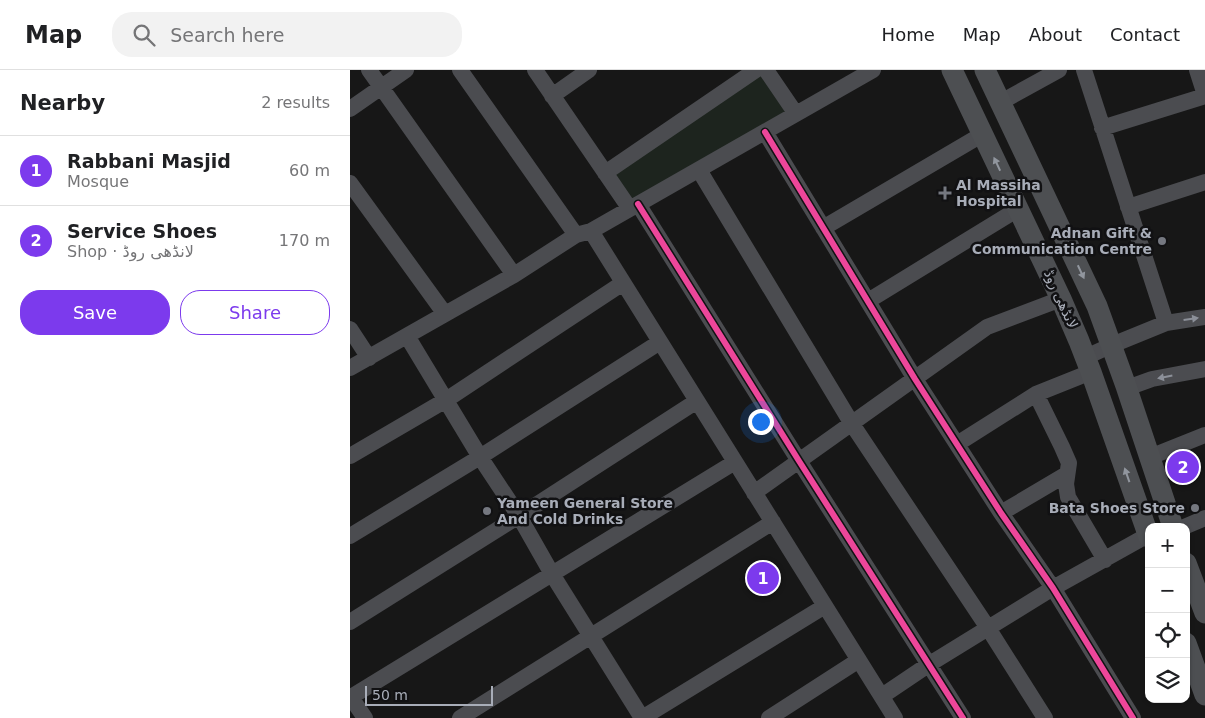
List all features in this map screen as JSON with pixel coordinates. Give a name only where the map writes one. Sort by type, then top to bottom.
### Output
[{"type":"main road","name":"لانڈھی روڈ","points":[[952,70],[1061,298],[1088,364],[1145,527]]},
{"type":"main road","name":"لانڈھی روڈ","points":[[985,70],[1097,306],[1127,388],[1172,523]]},
{"type":"main road","points":[[1188,568],[1203,602]]},
{"type":"main road","points":[[1190,654],[1205,695]]},
{"type":"street","points":[[369,70],[514,275]]},
{"type":"street","points":[[350,110],[406,70]]},
{"type":"street","points":[[460,70],[623,283],[895,718]]},
{"type":"street","points":[[535,70],[605,173],[634,207],[963,718]]},
{"type":"street","points":[[552,96],[589,70]]},
{"type":"street","points":[[605,173],[756,70]]},
{"type":"street","points":[[766,70],[796,114]]},
{"type":"street","points":[[350,368],[873,70]]},
{"type":"street","points":[[1001,102],[1059,70]]},
{"type":"street","points":[[1084,70],[1166,323]]},
{"type":"street","points":[[1102,128],[1205,95],[1197,70]]},
{"type":"street","points":[[765,132],[915,378],[1001,513],[1053,588],[1133,718]]},
{"type":"street","points":[[824,228],[982,134]]},
{"type":"street","points":[[699,170],[852,424],[988,628],[1045,718]]},
{"type":"street","points":[[1128,207],[1205,182]]},
{"type":"street","points":[[350,183],[445,314]]},
{"type":"street","points":[[868,301],[1018,208]]},
{"type":"street","points":[[350,456],[446,400],[623,283]]},
{"type":"street","points":[[754,492],[799,462],[987,327],[1061,298]]},
{"type":"street","points":[[957,444],[1088,364],[1112,345],[1166,323],[1205,317]]},
{"type":"street","points":[[350,329],[369,358]]},
{"type":"street","points":[[407,336],[642,718],[825,606]]},
{"type":"street","points":[[350,536],[480,457],[660,342]]},
{"type":"street","points":[[1127,388],[1152,379],[1205,369]]},
{"type":"street","points":[[1036,394],[1069,463],[1066,484],[1068,497],[1104,560]]},
{"type":"street","points":[[350,622],[697,401]]},
{"type":"street","points":[[1150,457],[1205,435]]},
{"type":"street","points":[[365,718],[350,697],[736,462]]},
{"type":"street","points":[[1001,513],[1067,474]]},
{"type":"street","points":[[1190,524],[1205,518]]},
{"type":"street","points":[[460,718],[773,522]]},
{"type":"street","points":[[882,696],[928,665],[1053,588],[1145,538]]},
{"type":"street","points":[[768,718],[859,660]]},
{"type":"shaded area","points":[[756,70],[796,114],[630,209],[605,173]]},
{"type":"cycle path","points":[[765,132],[915,379],[1001,513],[1053,588],[1133,718]]},
{"type":"cycle path","points":[[638,204],[963,718]]},
{"type":"place","name":"Al Massiha Hospital","points":[[945,193]]},
{"type":"place","name":"Adnan Gift & Communication Centre","points":[[1162,241]]},
{"type":"place","name":"Service Shoes","points":[[1183,467]]},
{"type":"place","name":"Bata Shoes Store","points":[[1195,508]]},
{"type":"place","name":"Yameen General Store And Cold Drinks","points":[[487,511]]},
{"type":"place","name":"Rabbani Masjid","points":[[763,578]]}]
